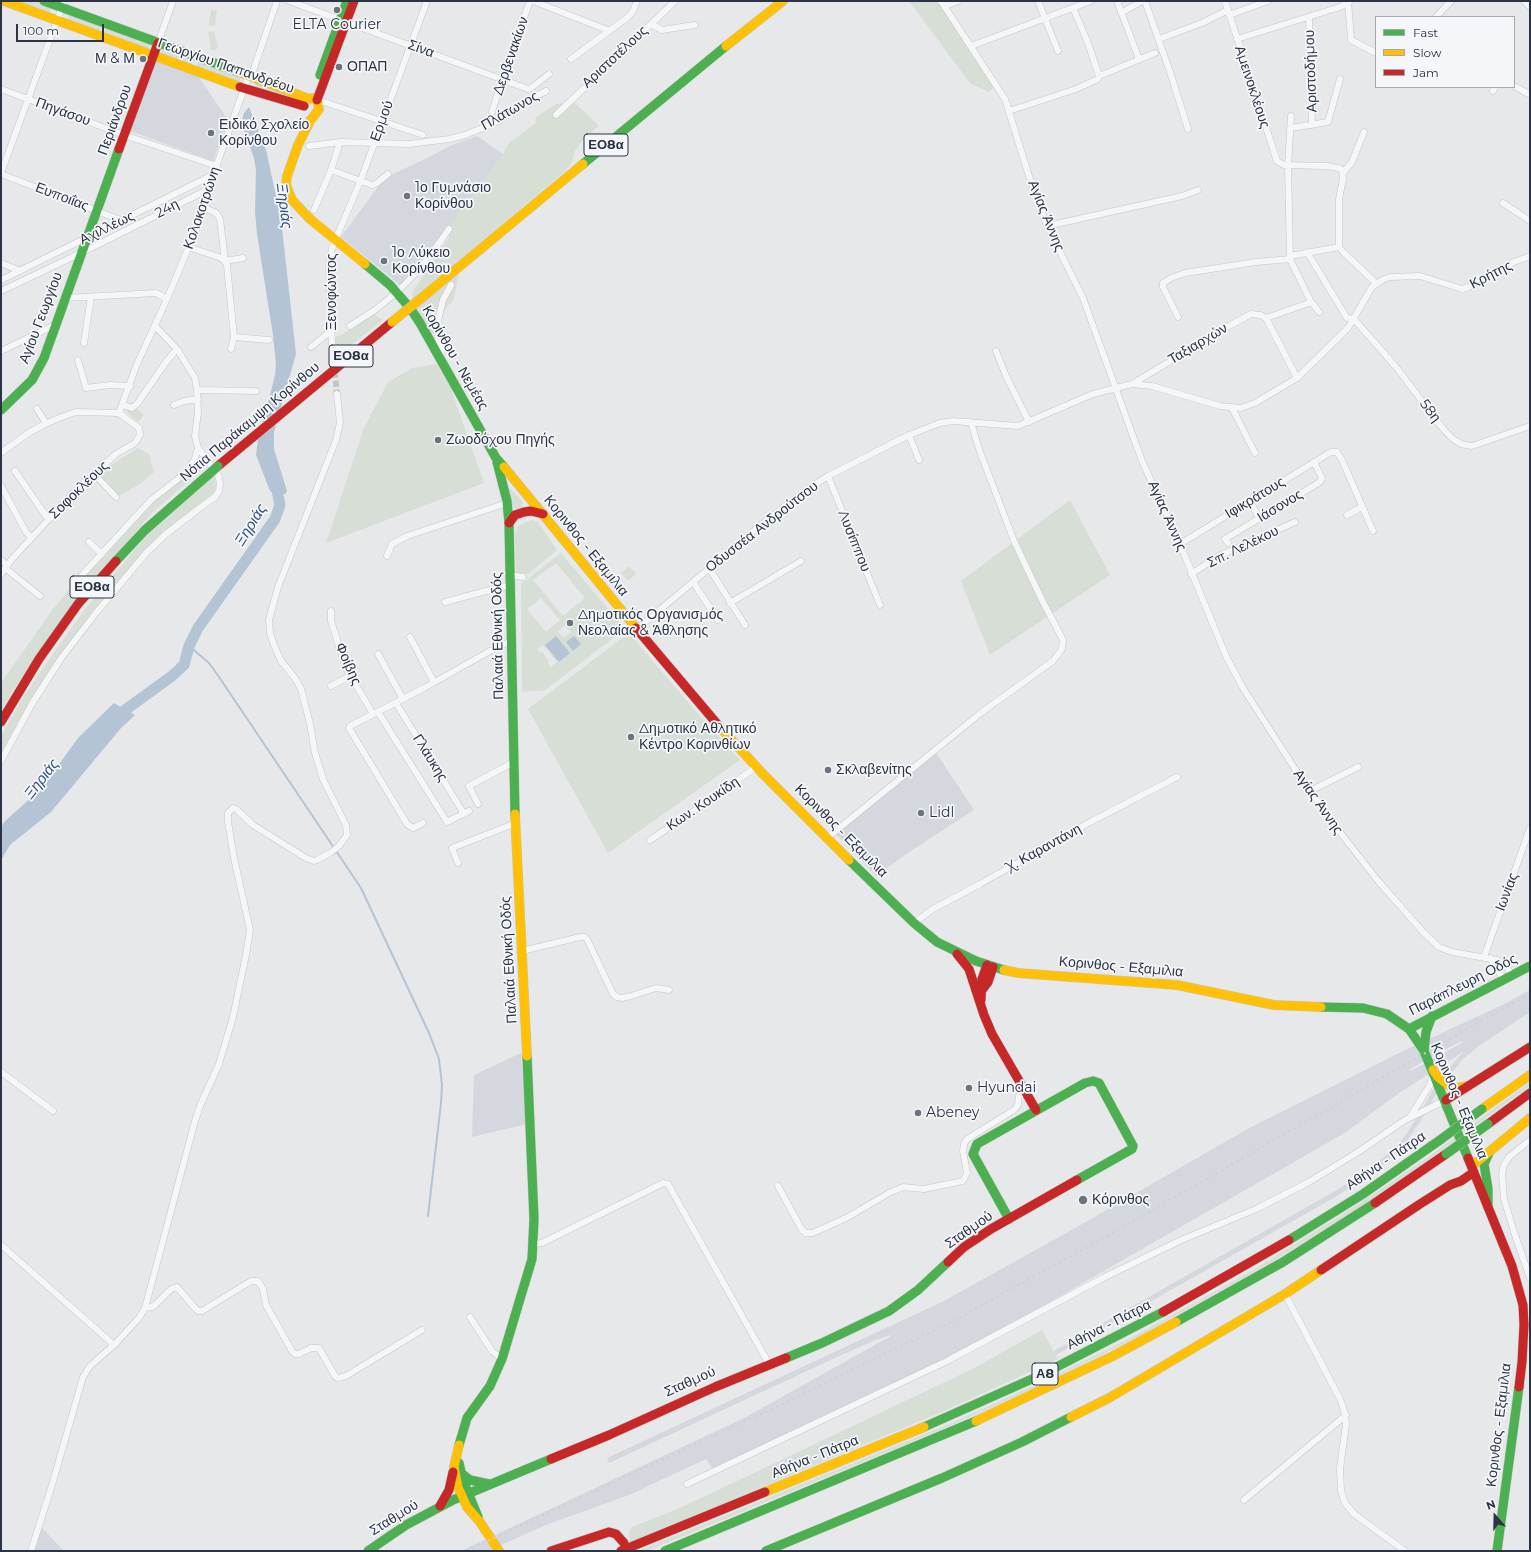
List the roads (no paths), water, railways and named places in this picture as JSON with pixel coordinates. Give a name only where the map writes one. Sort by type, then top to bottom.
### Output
[{"type":"main road","name":"Γεωργίου Παπανδρέου","points":[[4,1],[244,89],[311,104]]},
{"type":"main road","name":"Γεωργίου Παπανδρέου","points":[[44,1],[63,4],[158,43],[249,75],[311,104]]},
{"type":"main road","points":[[343,21],[347,1]]},
{"type":"main road","points":[[343,21],[354,1]]},
{"type":"main road","name":"Νότια Παράκαμψη Κορίνθου","points":[[1,722],[40,659],[78,604],[145,530],[218,466],[309,390],[710,58],[783,1]]},
{"type":"main road","name":"Κορίνθου - Νεμέας","points":[[343,21],[311,104],[305,132],[287,176],[286,181],[288,190],[296,205],[390,286],[415,314],[496,458]]},
{"type":"main road","name":"Περιάνδρου","points":[[81,251],[158,43]]},
{"type":"main road","name":"Αγίου Γεωργίου","points":[[1,410],[32,380],[44,358],[81,251]]},
{"type":"main road","name":"Παλαιά Εθνική Οδός","points":[[465,1494],[456,1480],[460,1437],[467,1418],[490,1386],[502,1359],[532,1259],[534,1219],[530,1103],[516,823],[509,523],[503,482],[496,458]]},
{"type":"main road","name":"Κορινθος - Εξαμιλια","points":[[496,458],[705,710],[756,767],[914,923],[937,942],[957,953],[990,966],[1031,975],[1176,985],[1274,1005],[1363,1008],[1387,1014],[1396,1018],[1409,1029],[1424,1050],[1446,1100],[1512,1266],[1527,1314],[1497,1551]]},
{"type":"main road","points":[[509,523],[515,515],[524,512],[531,511],[543,514]]},
{"type":"main road","points":[[957,953],[969,969],[992,1034],[1036,1110],[977,1144],[974,1149],[973,1154],[1009,1219]]},
{"type":"main road","points":[[982,1007],[982,990],[988,982],[990,966]]},
{"type":"main road","name":"Παράπλευρη Οδός","points":[[1409,1029],[1530,966]]},
{"type":"main road","points":[[1424,1050],[1426,1032],[1432,1016]]},
{"type":"main road","points":[[1446,1100],[1530,1047]]},
{"type":"main road","points":[[1433,1070],[1444,1082],[1453,1087],[1470,1085]]},
{"type":"main road","name":"Αθήνα - Πάτρα","points":[[622,1547],[918,1430],[1041,1375],[1106,1343],[1191,1298],[1275,1249],[1363,1194],[1530,1075]]},
{"type":"main road","name":"Σταθμού","points":[[368,1551],[406,1525],[465,1494],[609,1435],[768,1364],[822,1343],[889,1311],[918,1290],[964,1248],[991,1229],[1132,1149],[1133,1146],[1131,1141],[1097,1082],[1091,1081],[1085,1083],[1036,1110]]},
{"type":"main road","name":"Αθήνα - Πάτρα","points":[[665,1551],[952,1432],[1048,1388],[1199,1311],[1283,1262],[1371,1206],[1530,1093]]},
{"type":"main road","points":[[766,1551],[942,1478],[1022,1442],[1109,1398],[1285,1294],[1450,1185],[1458,1176],[1473,1169],[1490,1152],[1530,1118]]},
{"type":"main road","points":[[1488,1207],[1488,1189],[1484,1164],[1486,1156],[1490,1152]]},
{"type":"main road","points":[[440,1506],[449,1490],[457,1470],[470,1480],[491,1484]]},
{"type":"main road","points":[[465,1494],[470,1512]]},
{"type":"main road","points":[[465,1494],[480,1522],[499,1551]]},
{"type":"main road","points":[[440,1506],[455,1505],[470,1512],[480,1522]]},
{"type":"main road","points":[[551,1551],[609,1532],[616,1534],[622,1547]]},
{"type":"street","name":"Περιάνδρου","points":[[158,43],[173,1]]},
{"type":"street","name":"Κολοκοτρώνη","points":[[119,412],[204,208],[211,188],[213,175],[249,75],[253,71],[277,1]]},
{"type":"street","name":"Σίνα","points":[[289,1],[528,89],[549,74]]},
{"type":"street","name":"Ερμού","points":[[336,240],[360,182],[427,1]]},
{"type":"street","points":[[532,1],[610,31]]},
{"type":"street","name":"Δερβενακίων","points":[[492,112],[502,79],[532,1]]},
{"type":"street","points":[[571,59],[628,17],[633,11],[637,1]]},
{"type":"street","name":"Αριστοτέλους","points":[[556,115],[675,1]]},
{"type":"street","points":[[943,4],[958,1]]},
{"type":"street","points":[[1038,1],[1058,51]]},
{"type":"street","points":[[971,46],[1091,1]]},
{"type":"street","points":[[1117,1],[1139,59]]},
{"type":"street","points":[[1121,13],[1144,1],[1159,39],[1188,129]]},
{"type":"street","name":"Αμεινοκλέους","points":[[1225,1],[1275,158],[1280,164],[1288,166]]},
{"type":"street","points":[[1159,39],[1229,12],[1268,1]]},
{"type":"street","points":[[1437,16],[1451,1]]},
{"type":"street","points":[[1524,1],[1530,7]]},
{"type":"street","points":[[1237,39],[1340,7],[1348,2],[1351,40],[1375,52]]},
{"type":"street","points":[[1,174],[63,4]]},
{"type":"street","name":"Αγίας Άννης","points":[[943,4],[1003,94],[1047,226],[1083,298],[1142,461],[1180,544],[1191,574],[1226,656],[1243,688],[1310,791],[1339,832],[1379,882],[1424,932],[1439,947],[1452,952],[1502,962],[1508,978]]},
{"type":"street","points":[[1073,8],[1099,76]]},
{"type":"street","name":"Αριστοδήμου","points":[[1309,17],[1312,125]]},
{"type":"street","points":[[651,24],[662,30],[695,26]]},
{"type":"street","points":[[1009,111],[1094,82],[1099,76],[1155,53]]},
{"type":"street","points":[[1290,128],[1328,122],[1340,79]]},
{"type":"street","points":[[1515,87],[1530,95]]},
{"type":"street","name":"Πηγάσου","points":[[1,89],[124,135],[217,166]]},
{"type":"street","name":"Πλάτωνος","points":[[309,146],[340,142],[409,144],[449,139],[465,135],[497,122],[532,98],[546,91]]},
{"type":"street","name":"Γεωργίου Παπανδρέου","points":[[311,104],[324,102],[423,135]]},
{"type":"street","points":[[1291,116],[1288,166],[1290,257],[1310,300],[1319,312]]},
{"type":"street","points":[[1354,319],[1372,287],[1376,283],[1339,247],[1339,199],[1343,173],[1352,162],[1364,132]]},
{"type":"street","points":[[314,210],[331,170],[340,142]]},
{"type":"street","points":[[1288,166],[1326,166],[1339,168],[1343,173]]},
{"type":"street","points":[[331,170],[360,182],[372,185],[388,174]]},
{"type":"street","name":"Ευποιΐας","points":[[1,174],[123,221]]},
{"type":"street","name":"Αχιλλέως","points":[[1,280],[123,221],[213,175]]},
{"type":"street","name":"24η","points":[[81,251],[211,188]]},
{"type":"street","points":[[1047,226],[1182,196],[1198,190]]},
{"type":"street","points":[[1503,203],[1530,221]]},
{"type":"street","points":[[204,208],[216,213],[220,219],[225,261],[230,284],[234,336],[231,349]]},
{"type":"street","points":[[350,326],[375,310],[396,293],[430,256],[449,229]]},
{"type":"street","name":"Ξενοφώντος","points":[[332,345],[329,266],[332,248],[336,240]]},
{"type":"street","points":[[188,247],[225,261],[243,258]]},
{"type":"street","points":[[1178,317],[1163,283],[1171,278],[1185,274],[1290,257],[1307,252],[1339,247]]},
{"type":"street","name":"Αχιλλέως","points":[[1,291],[81,251]]},
{"type":"street","name":"58η","points":[[1307,252],[1347,318],[1354,319],[1396,368],[1444,430],[1453,439],[1461,444],[1472,446],[1530,426]]},
{"type":"street","name":"Κρήτης","points":[[1376,283],[1384,278],[1390,277],[1420,276],[1462,289],[1469,287],[1514,262],[1530,256]]},
{"type":"street","points":[[1,263],[20,271]]},
{"type":"street","points":[[440,358],[441,351],[437,325],[443,300],[451,285]]},
{"type":"street","points":[[65,298],[156,293],[167,299]]},
{"type":"street","points":[[84,343],[91,297]]},
{"type":"street","points":[[1297,378],[1266,318],[1309,303],[1310,300]]},
{"type":"street","name":"Ταξιαρχών","points":[[1132,384],[1251,314],[1260,315],[1266,318]]},
{"type":"street","name":"Οδυσσέα Ανδρούτσου","points":[[637,629],[767,520],[828,476],[909,436],[940,423],[953,421],[1018,426],[1093,394],[1132,384],[1152,386],[1220,406],[1241,408],[1255,403],[1297,378],[1348,328],[1354,319]]},
{"type":"street","points":[[1,351],[56,325]]},
{"type":"street","points":[[1,761],[33,702],[62,658],[96,613],[147,552],[166,534],[206,504],[219,491],[220,483],[218,475],[198,448],[195,436],[198,399],[195,378],[177,349],[155,326]]},
{"type":"street","points":[[311,347],[332,331]]},
{"type":"street","points":[[234,336],[269,340]]},
{"type":"street","points":[[123,405],[132,408],[136,404],[177,349]]},
{"type":"street","points":[[996,351],[1006,376],[1029,422]]},
{"type":"street","points":[[78,360],[86,388],[110,385],[130,386]]},
{"type":"street","points":[[197,390],[256,391]]},
{"type":"street","points":[[31,1551],[57,1470],[83,1378],[90,1366],[114,1345],[139,1318],[145,1308],[195,1121],[200,1106],[219,1064],[227,1038],[240,987],[250,930],[233,851],[228,813],[233,808],[236,809],[253,825],[311,860],[317,860],[330,853],[339,846],[347,835],[346,826],[323,779],[319,767],[301,690],[295,678],[281,661],[272,639],[269,620],[278,587],[336,440],[340,423],[337,394]]},
{"type":"street","points":[[174,405],[184,401],[198,399]]},
{"type":"street","points":[[1232,408],[1255,453]]},
{"type":"street","points":[[37,409],[46,423]]},
{"type":"street","points":[[2,452],[20,438],[46,423],[76,412],[119,412]]},
{"type":"street","name":"Σοφοκλέους","points":[[1,574],[6,566],[74,492],[116,454],[135,442],[140,435],[139,428],[119,412]]},
{"type":"street","points":[[827,838],[982,712],[1053,661],[1062,649],[1063,640],[1014,541],[976,443],[971,422]]},
{"type":"street","points":[[909,436],[919,460]]},
{"type":"street","points":[[82,575],[151,500],[179,480],[190,469],[198,448]]},
{"type":"street","name":"Ιφικράτους","points":[[1180,544],[1331,452],[1337,452],[1342,460],[1362,507]]},
{"type":"street","name":"Ιάσονος","points":[[1228,543],[1225,539],[1320,482],[1322,478],[1314,462]]},
{"type":"street","points":[[15,471],[48,519]]},
{"type":"street","points":[[94,474],[116,497]]},
{"type":"street","name":"Λυσίππου","points":[[828,476],[880,605]]},
{"type":"street","points":[[1,486],[26,532],[32,538]]},
{"type":"street","points":[[1250,500],[1259,518]]},
{"type":"street","points":[[387,556],[392,544],[407,536],[507,504]]},
{"type":"street","points":[[1347,515],[1362,507],[1373,531]]},
{"type":"street","name":"Σπ. Λελέκου","points":[[1191,574],[1219,556],[1295,522]]},
{"type":"street","points":[[89,542],[102,554]]},
{"type":"street","points":[[1,560],[40,596]]},
{"type":"street","points":[[730,603],[801,561]]},
{"type":"street","points":[[709,568],[745,625]]},
{"type":"street","points":[[510,575],[523,577]]},
{"type":"street","points":[[693,582],[718,620]]},
{"type":"street","points":[[445,602],[510,586]]},
{"type":"street","name":"Φοίβης","points":[[331,611],[331,621],[335,635],[350,676],[447,822],[466,812]]},
{"type":"street","points":[[410,637],[434,682]]},
{"type":"street","points":[[423,823],[413,828],[407,824],[349,728],[350,726],[512,641]]},
{"type":"street","points":[[378,654],[403,699]]},
{"type":"street","points":[[331,686],[350,676]]},
{"type":"street","name":"Γλάυκης","points":[[396,703],[466,812]]},
{"type":"street","points":[[478,804],[469,786],[514,762]]},
{"type":"street","name":"Κων. Κουκίδη","points":[[650,840],[709,801],[756,767]]},
{"type":"street","points":[[1310,791],[1358,767]]},
{"type":"street","name":"Χ. Καραντάνη","points":[[914,923],[933,909],[1092,821],[1177,778]]},
{"type":"street","points":[[458,863],[452,848],[516,823]]},
{"type":"street","name":"Ιωνίας","points":[[1487,958],[1530,828]]},
{"type":"street","points":[[522,951],[585,937],[613,994],[617,997],[622,998],[631,996],[656,988],[669,990]]},
{"type":"street","points":[[1487,958],[1508,978]]},
{"type":"street","points":[[1406,1120],[1415,1111],[1430,1085],[1433,1070]]},
{"type":"street","points":[[1,1072],[53,1111]]},
{"type":"street","points":[[778,1186],[802,1230],[806,1233],[813,1233],[848,1217],[883,1196],[903,1187],[924,1189],[963,1181],[967,1173],[963,1151],[964,1144],[967,1139],[1014,1110],[1018,1105],[1019,1096],[1025,1092]]},
{"type":"street","points":[[687,1484],[947,1361],[1131,1264],[1186,1238],[1256,1209],[1309,1182],[1406,1120],[1446,1100]]},
{"type":"street","points":[[1530,1140],[1509,1157],[1504,1165],[1502,1173],[1504,1199],[1530,1278]]},
{"type":"street","points":[[533,1244],[542,1243],[549,1240],[663,1183],[668,1184],[768,1364]]},
{"type":"street","points":[[1,1245],[114,1345]]},
{"type":"street","points":[[145,1308],[152,1307],[171,1289],[177,1287],[198,1311],[202,1311],[251,1282],[258,1282],[263,1289],[266,1305],[292,1351],[295,1354],[299,1354],[311,1348],[319,1348],[335,1376],[338,1378],[346,1376],[422,1330]]},
{"type":"street","points":[[1285,1294],[1340,1399],[1346,1415],[1340,1469],[1341,1491],[1344,1503],[1354,1514],[1405,1551]]},
{"type":"street","points":[[470,1317],[492,1351],[502,1359]]},
{"type":"street","points":[[1244,1500],[1346,1415]]},
{"type":"water","points":[[249,107],[266,150],[281,219],[296,354],[274,432],[274,449],[287,491],[285,494],[279,495],[270,491],[256,455],[258,439],[275,375],[276,365],[273,335],[257,234],[255,212],[256,170],[254,158],[241,123],[244,113]]},
{"type":"water","points":[[556,636],[570,653],[559,662],[545,645]]},
{"type":"water","points":[[574,636],[581,644],[573,651],[566,642]]},
{"type":"water","points":[[114,703],[135,715],[121,728],[51,812],[10,845],[1,860],[1,827],[5,821],[42,788],[78,738]]},
{"type":"waterway","name":"Ξηριάς","points":[[114,718],[172,676],[184,665],[189,646],[198,628],[275,519],[280,505],[275,481]]},
{"type":"waterway","points":[[189,646],[209,663],[217,674],[361,888],[429,1033],[439,1059],[442,1085],[428,1216]]},
{"type":"tunnel","points":[[332,345],[337,394]]},
{"type":"railway","points":[[466,1551],[799,1396],[957,1319],[1102,1239],[1530,993]]},
{"type":"place","name":"ELTA Courier","points":[[337,10]]},
{"type":"place","name":"Μ & Μ","points":[[143,59]]},
{"type":"place","name":"ΟΠΑΠ","points":[[339,67]]},
{"type":"place","name":"Ειδικό Σχολείο Κορίνθου","points":[[211,133]]},
{"type":"place","name":"1ο Γυμνάσιο Κορίνθου","points":[[407,196]]},
{"type":"place","name":"1ο Λύκειο Κορίνθου","points":[[384,261]]},
{"type":"place","name":"Ζωοδόχου Πηγής","points":[[438,440]]},
{"type":"place","name":"Δημοτικός Οργανισμός Νεολαίας & Άθλησης","points":[[570,623]]},
{"type":"place","name":"Δημοτικό Αθλητικό Κέντρο Κορινθίων","points":[[631,737]]},
{"type":"place","name":"Σκλαβενίτης","points":[[828,770]]},
{"type":"place","name":"Lidl","points":[[921,813]]},
{"type":"place","name":"Hyundai","points":[[969,1088]]},
{"type":"place","name":"Abeney","points":[[918,1113]]},
{"type":"place","name":"Κόρινθος","points":[[1083,1200]]}]
